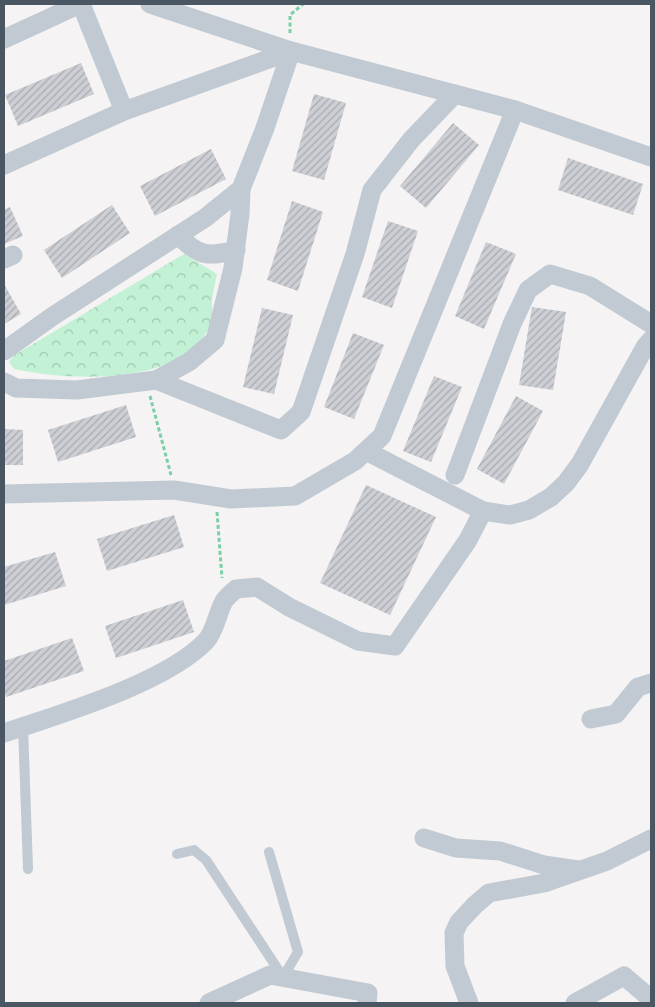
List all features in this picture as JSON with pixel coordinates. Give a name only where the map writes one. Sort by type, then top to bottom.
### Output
[{"type":"street","points":[[4,38],[81,4],[124,111]]},
{"type":"street","points":[[150,4],[291,51],[515,110],[651,157]]},
{"type":"street","points":[[4,165],[124,111],[291,51]]},
{"type":"street","points":[[4,382],[16,388],[76,390],[151,380],[189,362],[214,340],[236,250],[241,189],[291,51]]},
{"type":"street","points":[[151,380],[282,430],[301,412],[355,254],[372,190],[412,140],[455,94]]},
{"type":"street","points":[[4,494],[174,490],[231,499],[295,496],[355,461],[382,436],[515,110]]},
{"type":"street","points":[[4,352],[53,316],[205,218],[241,189]]},
{"type":"street","points":[[178,235],[192,249],[211,256],[236,250]]},
{"type":"street","points":[[455,475],[512,324],[528,290],[550,274],[590,286],[651,324]]},
{"type":"street","points":[[366,451],[483,511],[510,515],[529,510],[551,497],[566,483],[580,464],[645,347],[651,340]]},
{"type":"street","points":[[4,733],[141,682],[188,657],[208,640],[223,601],[236,589],[257,587],[289,607],[358,641],[395,646],[468,540],[483,511]]},
{"type":"street","points":[[591,719],[616,714],[638,686],[651,683]]},
{"type":"street","points":[[424,838],[456,848],[500,850],[544,865],[582,870]]},
{"type":"street","points":[[469,1003],[455,966],[454,933],[459,922],[489,893],[544,883],[607,862],[651,839]]},
{"type":"street","points":[[209,1003],[270,975],[367,998]]},
{"type":"street","points":[[575,1003],[624,976],[650,996]]},
{"type":"lane","points":[[24,726],[28,869]]},
{"type":"lane","points":[[177,854],[194,850],[206,860],[283,977],[298,952],[268,852]]},
{"type":"path","points":[[291,51],[290,15],[303,4]]},
{"type":"path","points":[[151,380],[174,490]]},
{"type":"path","points":[[216,497],[223,601]]},
{"type":"green space","points":[[184,254],[217,274],[212,301],[212,320],[199,342],[179,358],[154,369],[95,377],[65,376],[14,369],[9,362],[13,356]]},
{"type":"building","points":[[81,63],[94,94],[18,126],[5,95]]},
{"type":"building","points":[[314,94],[346,103],[324,180],[292,171]]},
{"type":"building","points":[[453,123],[479,145],[426,208],[400,186]]},
{"type":"building","points":[[211,149],[226,179],[155,216],[140,186]]},
{"type":"building","points":[[568,158],[643,184],[633,215],[558,190]]},
{"type":"building","points":[[292,201],[323,212],[298,291],[267,280]]},
{"type":"building","points":[[112,205],[130,233],[62,278],[44,250]]},
{"type":"building","points":[[10,207],[23,236],[4,244],[4,210]]},
{"type":"building","points":[[388,221],[418,231],[392,308],[362,297]]},
{"type":"building","points":[[486,242],[516,254],[484,329],[455,316]]},
{"type":"building","points":[[4,284],[21,314],[4,324]]},
{"type":"building","points":[[532,307],[566,312],[553,390],[519,385]]},
{"type":"building","points":[[262,308],[293,315],[274,394],[243,387]]},
{"type":"building","points":[[353,333],[384,345],[354,419],[324,407]]},
{"type":"building","points":[[434,376],[462,387],[431,462],[403,451]]},
{"type":"building","points":[[516,396],[543,411],[504,484],[477,469]]},
{"type":"building","points":[[126,405],[136,437],[58,462],[48,430]]},
{"type":"building","points":[[4,429],[23,430],[23,465],[4,465]]},
{"type":"building","points":[[366,485],[436,517],[390,615],[320,583]]},
{"type":"building","points":[[174,515],[184,547],[107,571],[97,539]]},
{"type":"building","points":[[55,552],[66,586],[4,605],[4,567]]},
{"type":"building","points":[[183,600],[194,632],[116,658],[105,626]]},
{"type":"building","points":[[72,638],[84,671],[6,697],[4,689],[4,661]]}]
